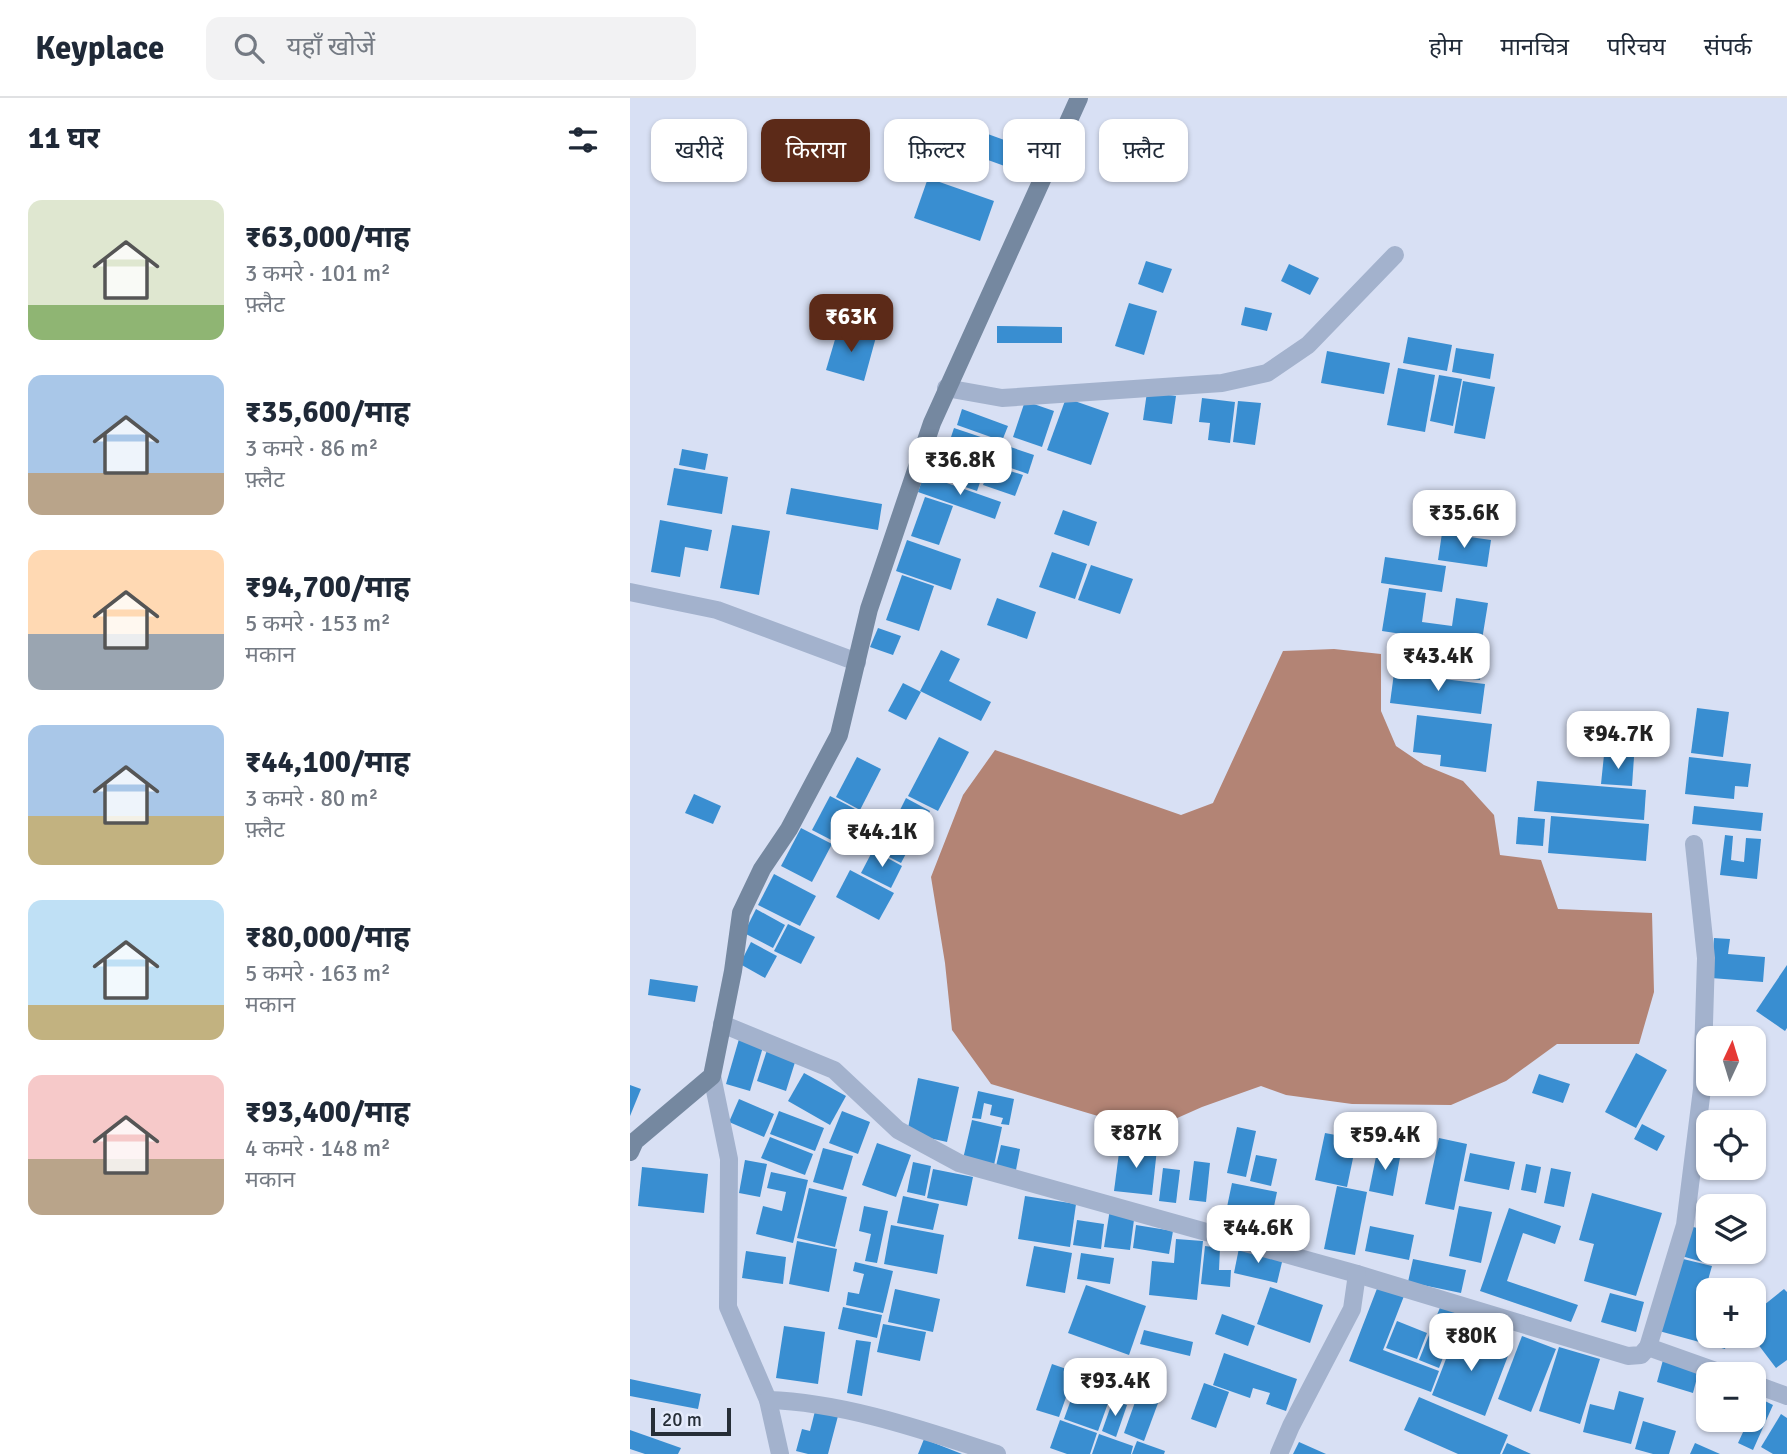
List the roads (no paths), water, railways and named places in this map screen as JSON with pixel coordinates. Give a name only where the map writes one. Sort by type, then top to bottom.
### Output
[{"type":"street","points":[[780,1454],[768,1400],[728,1307],[729,1159],[712,1076],[733,971],[741,913],[762,869],[789,829],[839,735],[869,609],[932,423],[1079,98]]},
{"type":"street","points":[[946,388],[1002,398],[1222,383],[1266,373],[1308,345],[1395,255]]},
{"type":"street","points":[[630,592],[717,610],[856,662]]},
{"type":"street","points":[[722,1024],[834,1070],[898,1130],[959,1163],[1357,1274],[1628,1356],[1641,1355],[1648,1347],[1685,1225],[1702,1089],[1706,958],[1695,844]]},
{"type":"street","points":[[630,1152],[635,1141],[712,1076]]},
{"type":"street","points":[[1279,1454],[1352,1309],[1357,1274]]},
{"type":"street","points":[[1648,1347],[1696,1364]]},
{"type":"street","points":[[1766,1388],[1787,1396]]},
{"type":"street","points":[[768,1400],[802,1401],[921,1429],[997,1454]]}]
